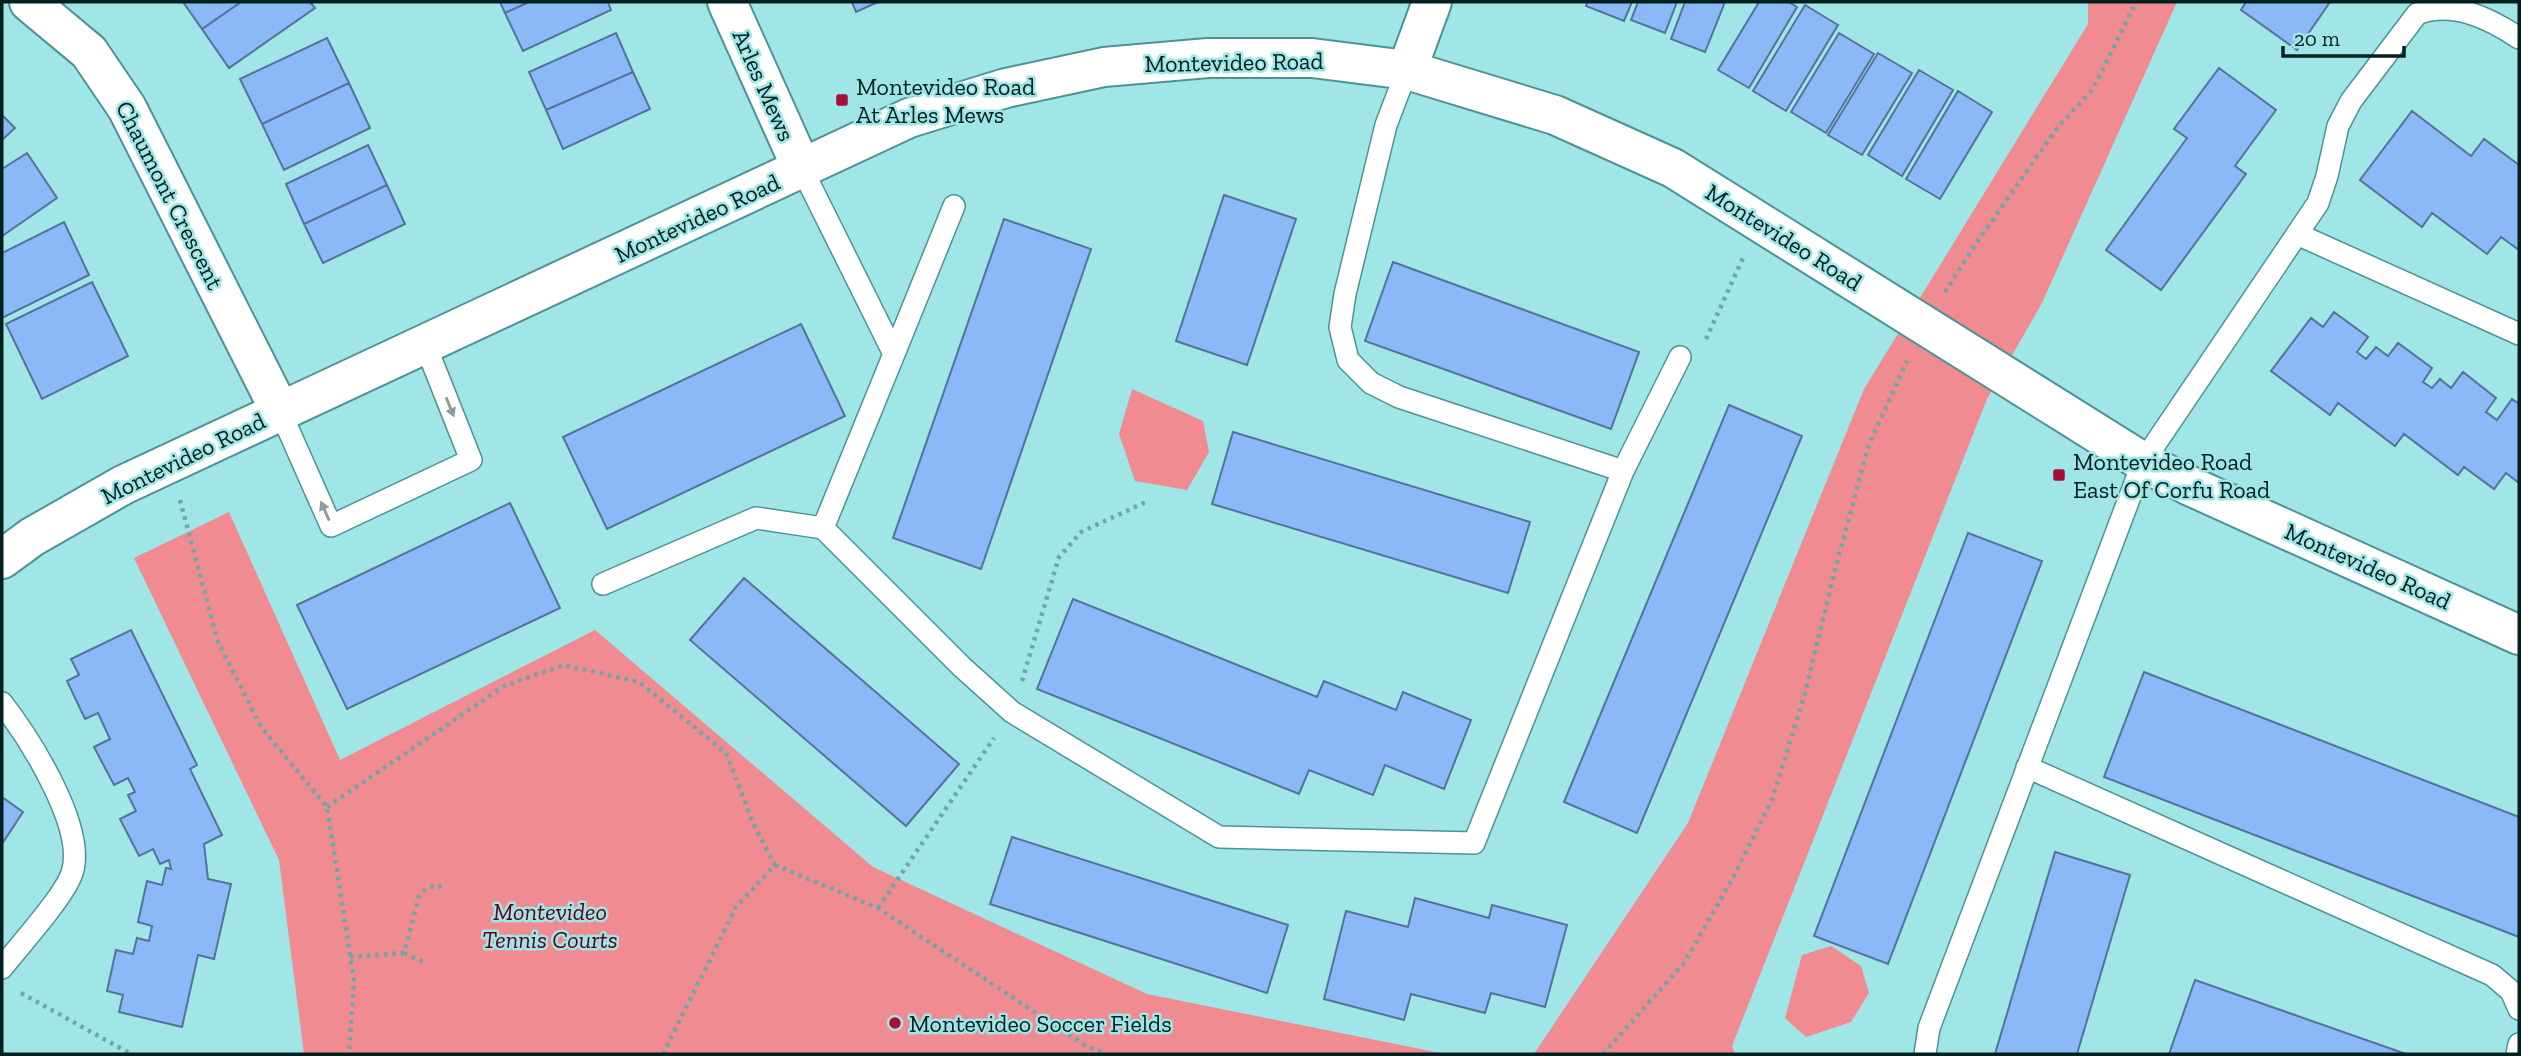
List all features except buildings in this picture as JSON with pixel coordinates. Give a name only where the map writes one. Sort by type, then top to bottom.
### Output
[{"type":"street","name":"Chaumont Crescent","points":[[29,2],[89,52],[127,108],[280,411]]},
{"type":"street","name":"Arles Mews","points":[[727,2],[802,169]]},
{"type":"street","points":[[1407,70],[1432,2]]},
{"type":"street","name":"Montevideo Road","points":[[2,559],[32,537],[123,485],[170,462],[909,118],[1006,88],[1104,67],[1208,58],[1312,58],[1407,70],[1555,115],[1673,168],[2143,462],[2190,486],[2519,635]]},
{"type":"lane","points":[[1925,1054],[1930,1028],[2143,462],[2318,203],[2338,127],[2351,101],[2417,14],[2426,6],[2458,2],[2474,8],[2519,38]]},
{"type":"lane","points":[[1407,70],[1386,125],[1345,294],[1340,327],[1349,360],[1371,383],[1399,397],[1623,471]]},
{"type":"lane","points":[[802,169],[894,354]]},
{"type":"lane","points":[[823,528],[954,206]]},
{"type":"lane","points":[[2297,234],[2519,334]]},
{"type":"lane","points":[[280,411],[331,526],[471,460],[425,344]]},
{"type":"lane","points":[[603,584],[756,518],[823,528],[962,667],[1012,712],[1219,836],[1474,843],[1623,471],[1680,357]]},
{"type":"lane","points":[[2,703],[17,723],[54,789],[68,821],[74,846],[72,873],[57,898],[2,968]]},
{"type":"lane","points":[[2027,768],[2492,975],[2511,991],[2519,1009]]},
{"type":"lane","points":[[2517,1054],[2519,1044]]},
{"type":"path","points":[[1603,1054],[1684,963],[1735,874],[1773,797],[1805,693],[1868,447],[1924,325],[2019,181],[2058,127],[2093,89],[2136,2]]},
{"type":"path","points":[[1680,357],[1700,352],[1760,222]]},
{"type":"path","points":[[170,462],[218,642],[261,727],[327,807],[354,981],[349,1054]]},
{"type":"path","points":[[327,807],[504,686],[564,665],[639,682],[726,753],[754,825],[775,865],[878,908],[1086,1045],[1107,1054]]},
{"type":"path","points":[[663,1054],[736,907],[775,865]]},
{"type":"path","points":[[404,953],[419,896],[423,890],[430,887],[446,887]]},
{"type":"path","points":[[350,957],[404,953],[424,962]]},
{"type":"path","points":[[13,989],[131,1054]]},
{"type":"green space","points":[[2088,2],[2177,2],[2042,303],[1987,399],[1732,1046],[1735,1054],[1534,1054],[1688,823],[1864,389],[2088,24]]},
{"type":"green space","points":[[1132,389],[1203,421],[1209,452],[1187,490],[1135,481],[1119,434]]},
{"type":"green space","name":"Montevideo Tennis Courts","points":[[229,512],[340,760],[595,630],[873,867],[1147,994],[1445,1054],[304,1054],[279,860],[134,558]]},
{"type":"green space","points":[[1831,946],[1861,966],[1869,993],[1851,1022],[1806,1037],[1785,1018],[1802,955]]},
{"type":"place","name":"Montevideo Road At Arles Mews","points":[[842,100]]},
{"type":"place","name":"Montevideo Road East Of Corfu Road","points":[[2059,475]]},
{"type":"place","name":"Montevideo Soccer Fields","points":[[895,1023]]}]
